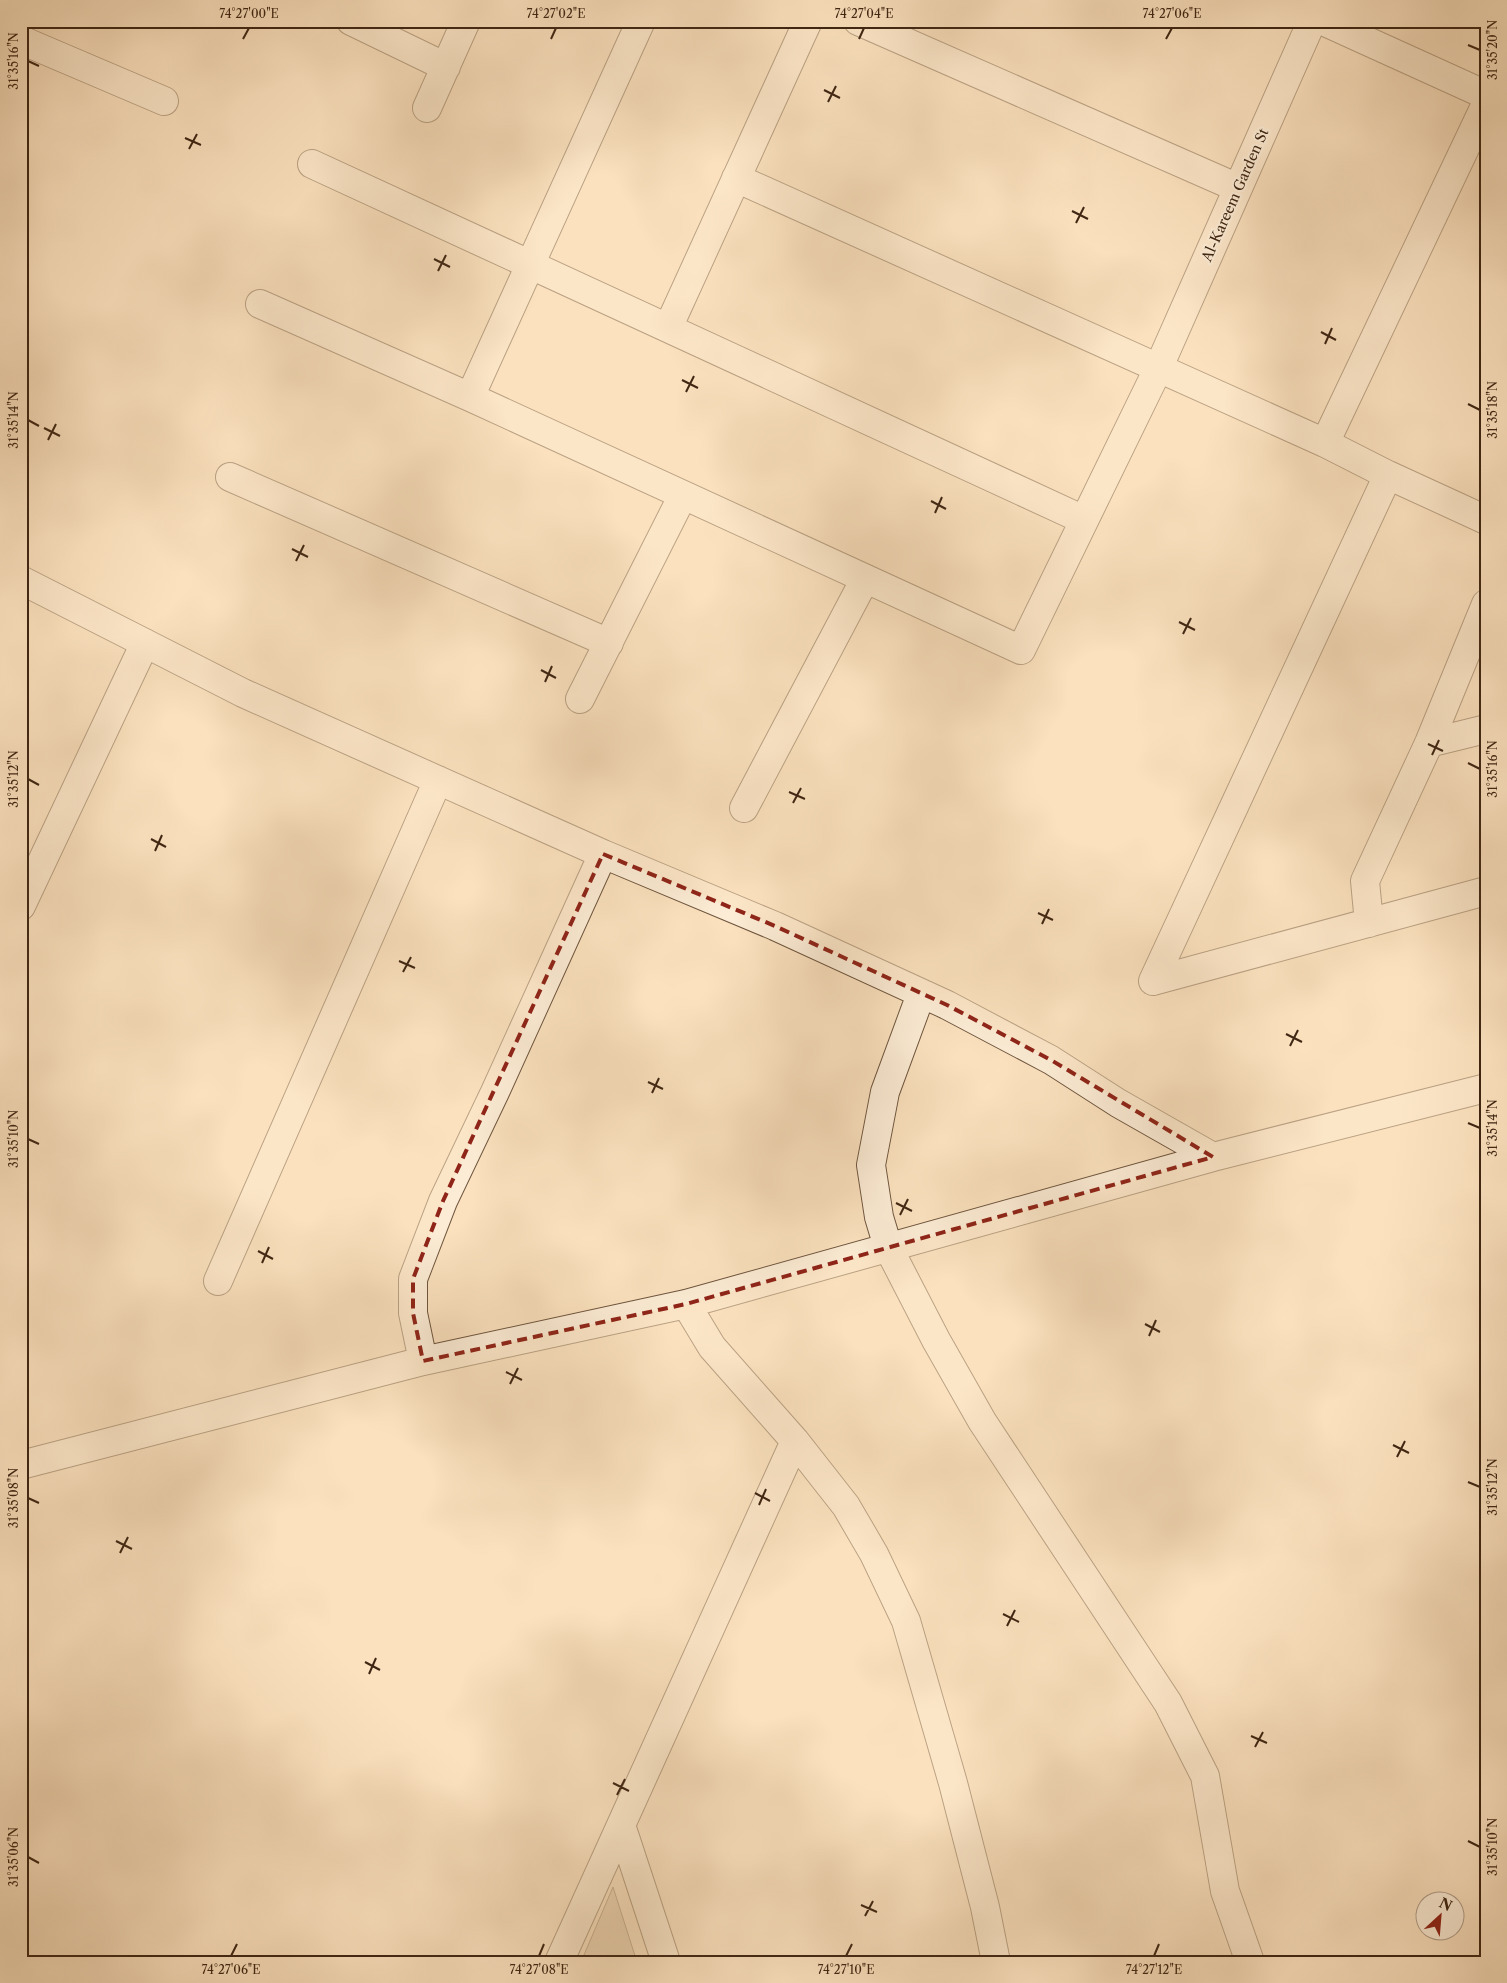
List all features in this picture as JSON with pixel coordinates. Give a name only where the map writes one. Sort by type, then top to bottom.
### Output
[{"type":"street","points":[[351,21],[446,67]]},
{"type":"street","points":[[428,108],[466,21]]},
{"type":"street","points":[[470,397],[641,21]]},
{"type":"street","points":[[668,328],[808,21]]},
{"type":"street","points":[[858,21],[1238,188]]},
{"type":"street","name":"Al-Kareem Garden St","points":[[865,578],[1022,650],[1158,369],[1312,21]]},
{"type":"street","points":[[1322,21],[1486,95]]},
{"type":"street","points":[[21,40],[164,101]]},
{"type":"street","points":[[1325,443],[1486,104]]},
{"type":"street","points":[[312,164],[1084,520]]},
{"type":"street","points":[[736,178],[1325,443],[1388,475],[1482,510]]},
{"type":"street","points":[[260,304],[470,397],[865,578],[744,808]]},
{"type":"street","points":[[1388,475],[1153,980],[1486,891]]},
{"type":"street","points":[[230,477],[609,643]]},
{"type":"street","points":[[580,699],[683,495]]},
{"type":"street","points":[[21,580],[243,693],[603,854],[775,926],[947,1005],[1051,1060],[1118,1103],[1213,1158]]},
{"type":"street","points":[[1369,922],[1364,881],[1429,743],[1486,604]]},
{"type":"street","points":[[21,906],[145,643]]},
{"type":"street","points":[[1429,743],[1486,729]]},
{"type":"street","points":[[218,1281],[438,780]]},
{"type":"street","points":[[423,1361],[413,1313],[413,1279],[443,1201],[495,1092],[603,854]]},
{"type":"street","points":[[921,994],[885,1092],[871,1164],[879,1217],[888,1246],[936,1340],[982,1421],[1168,1703],[1205,1776],[1225,1891],[1250,1962]]},
{"type":"street","points":[[21,1465],[423,1361],[686,1304],[888,1246],[1213,1158],[1486,1088]]},
{"type":"street","points":[[686,1304],[712,1347],[795,1441],[846,1506],[874,1554],[906,1621],[953,1783],[996,1962]]},
{"type":"street","points":[[559,1962],[795,1441]]},
{"type":"street","points":[[622,1826],[666,1962]]},
{"type":"highlighted area","points":[[603,854],[775,926],[947,1005],[1051,1060],[1213,1157],[686,1304],[423,1361],[413,1313],[413,1279],[443,1201]]},
{"type":"shaded area","points":[[613,1887],[637,1962],[581,1962]]}]
